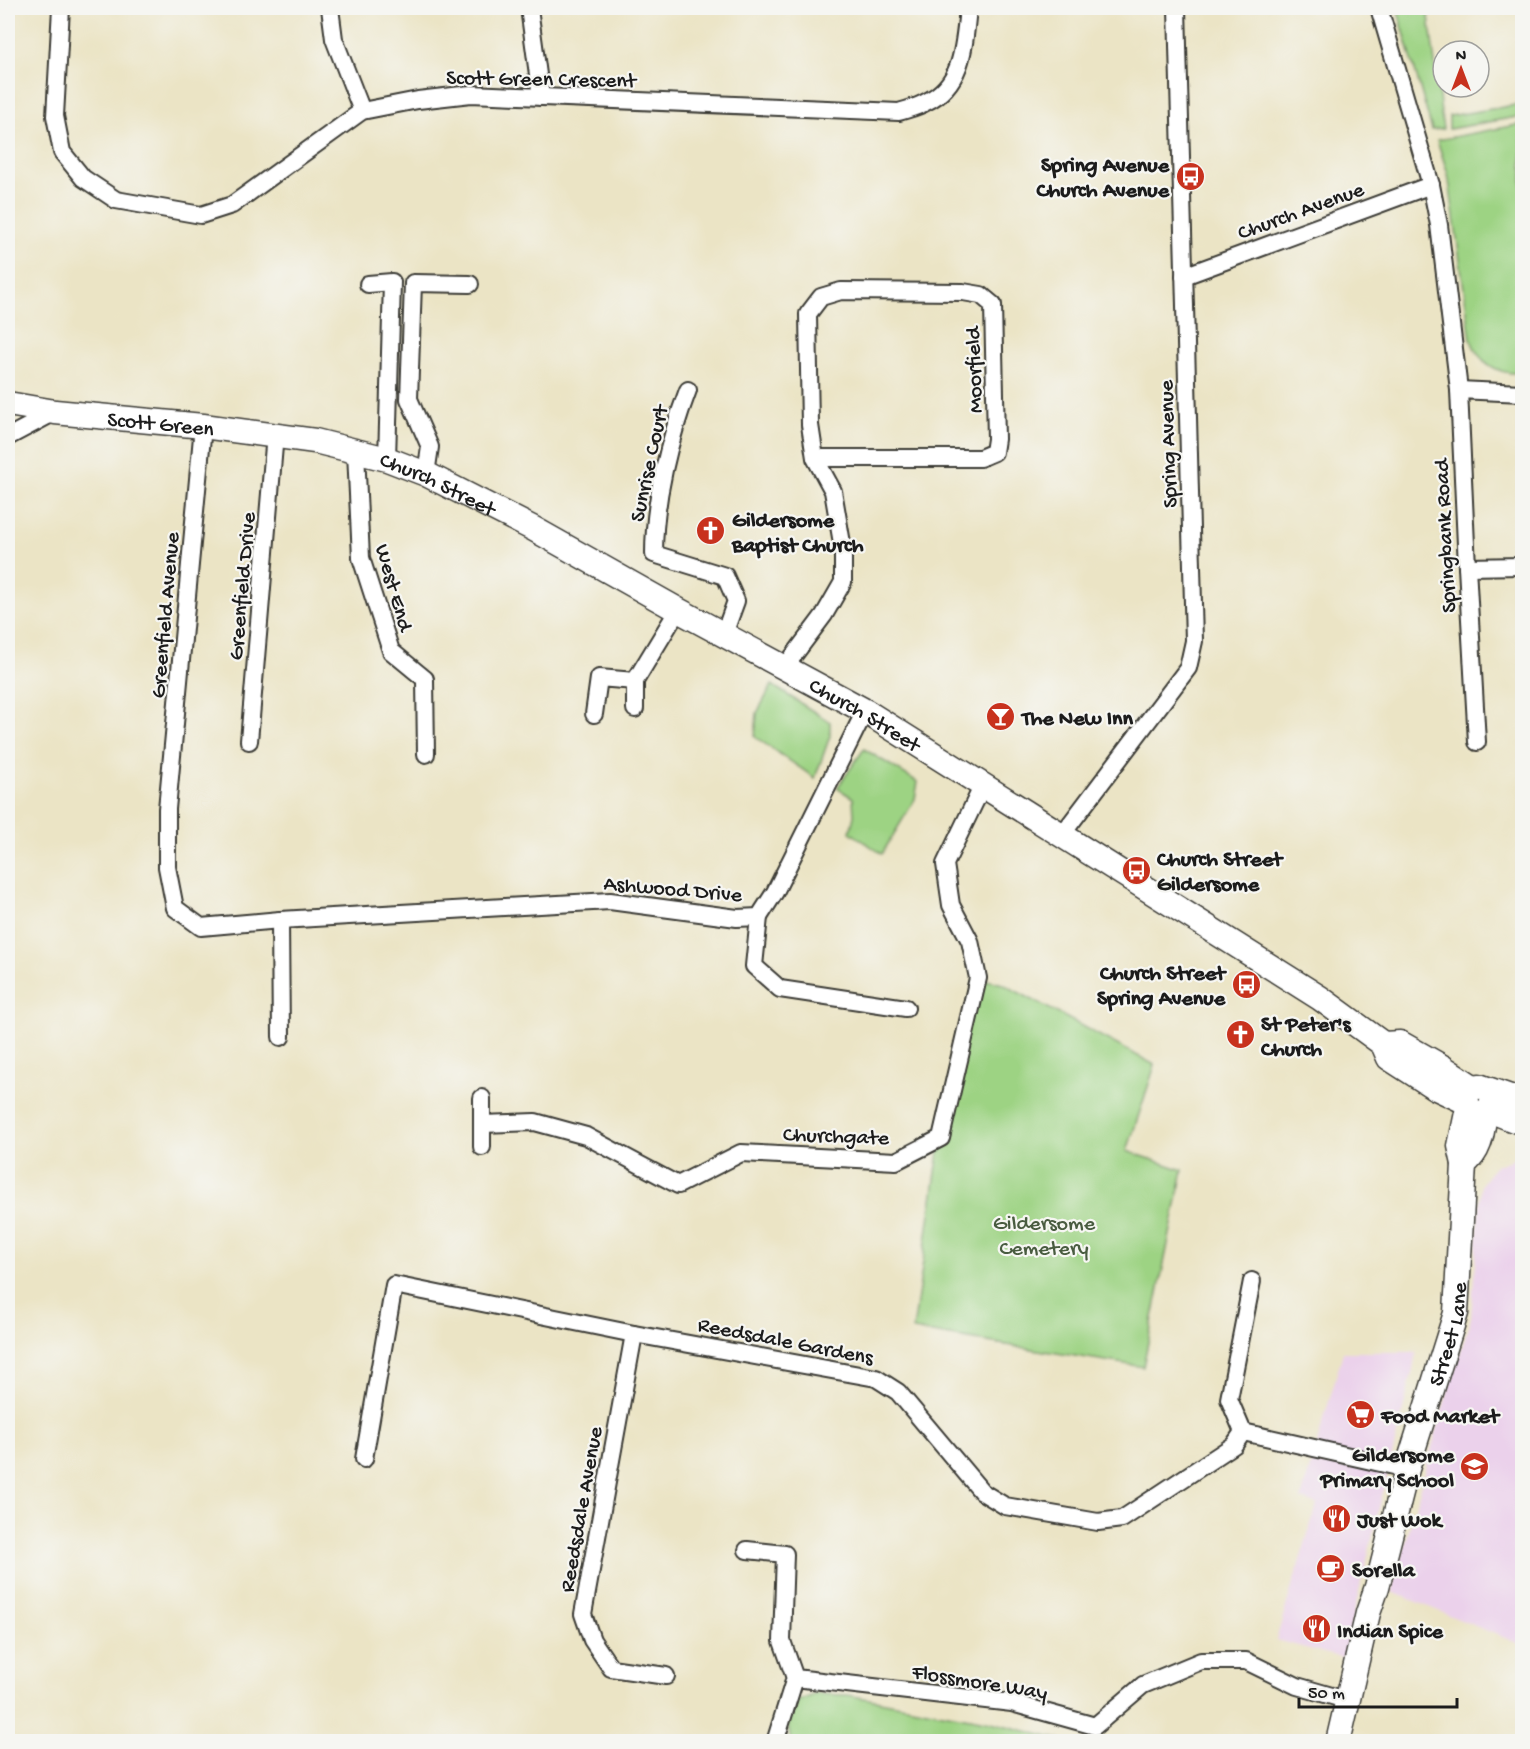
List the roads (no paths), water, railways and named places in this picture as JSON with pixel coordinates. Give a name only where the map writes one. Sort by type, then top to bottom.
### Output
[{"type":"main road","name":"Scott Green","points":[[8,404],[55,412],[203,426],[315,441]]},
{"type":"main road","name":"Church Street","points":[[315,441],[387,459],[426,474],[534,529],[865,711],[1320,998],[1383,1044],[1389,1058],[1434,1086],[1479,1102]]},
{"type":"main road","points":[[1479,1102],[1522,1101]]},
{"type":"main road","points":[[1479,1102],[1522,1123]]},
{"type":"main road","name":"Street Lane","points":[[1338,1742],[1346,1700],[1407,1468],[1456,1313],[1464,1164],[1460,1146],[1479,1102]]},
{"type":"street","name":"Scott Green Crescent","points":[[61,8],[56,116],[62,152],[83,178],[116,200],[201,215],[232,205],[362,111],[418,99],[471,94],[899,112],[927,102],[947,88],[962,58],[968,8]]},
{"type":"street","points":[[330,8],[334,39],[362,111]]},
{"type":"street","points":[[529,8],[541,97]]},
{"type":"street","name":"Spring Avenue","points":[[1061,836],[1188,668],[1194,641],[1177,8]]},
{"type":"street","points":[[1379,8],[1431,185],[1439,225],[1459,390],[1522,393]]},
{"type":"street","name":"Church Avenue","points":[[1184,276],[1431,185]]},
{"type":"street","points":[[368,284],[392,282],[387,459]]},
{"type":"street","points":[[426,474],[430,447],[409,399],[413,283],[470,284]]},
{"type":"street","name":"Moorfield","points":[[785,667],[824,615],[843,582],[843,549],[833,491],[815,458],[810,425],[808,314],[820,297],[841,291],[963,292],[981,295],[993,304],[996,439],[994,452],[980,458],[815,458]]},
{"type":"street","name":"Sunrise Court","points":[[688,390],[675,425],[654,525],[654,554],[725,576],[736,601],[724,634]]},
{"type":"street","name":"Springbank Road","points":[[1459,390],[1477,742]]},
{"type":"street","points":[[8,437],[55,412]]},
{"type":"street","name":"Greenfield Avenue","points":[[167,809],[203,426]]},
{"type":"street","name":"Greenfield Drive","points":[[249,741],[275,435]]},
{"type":"street","name":"West End","points":[[356,452],[361,558],[392,651],[425,679],[426,754]]},
{"type":"street","points":[[1467,567],[1522,566]]},
{"type":"street","points":[[635,709],[634,681],[678,610]]},
{"type":"street","points":[[594,714],[599,678],[634,681]]},
{"type":"street","name":"Ashwood Drive","points":[[167,809],[167,867],[175,909],[201,927],[280,920],[610,902],[737,918],[759,916],[775,892],[865,711]]},
{"type":"street","name":"Churchgate","points":[[482,1124],[536,1122],[586,1136],[678,1185],[741,1153],[896,1161],[941,1138],[978,978],[970,941],[951,905],[945,864],[983,785]]},
{"type":"street","points":[[759,916],[754,966],[780,989],[906,1008]]},
{"type":"street","points":[[280,920],[281,1037]]},
{"type":"street","points":[[482,1098],[482,1147]]},
{"type":"street","points":[[1252,1281],[1229,1399],[1243,1432],[1407,1468]]},
{"type":"street","name":"Reedsdale Gardens","points":[[364,1459],[394,1285],[634,1334],[876,1378],[898,1392],[982,1492],[1005,1506],[1098,1522],[1122,1519],[1234,1445],[1243,1432]]},
{"type":"street","name":"Reedsdale Avenue","points":[[634,1334],[583,1614],[592,1640],[611,1668],[666,1676]]},
{"type":"street","points":[[747,1550],[785,1554],[782,1641],[795,1678],[775,1742]]},
{"type":"street","name":"Flossmore Way","points":[[795,1678],[1012,1703],[1095,1726],[1143,1685],[1201,1661],[1246,1661],[1297,1686],[1346,1700]]},
{"type":"place","name":"Spring Avenue Church Avenue","points":[[1190,176]]},
{"type":"place","name":"Gildersome Baptist Church","points":[[711,531]]},
{"type":"place","name":"The New Inn","points":[[1001,716]]},
{"type":"place","name":"Church Street Gildersome","points":[[1136,870]]},
{"type":"place","name":"Church Street Spring Avenue","points":[[1246,984]]},
{"type":"place","name":"St Peter's Church","points":[[1240,1035]]},
{"type":"place","name":"Food Market","points":[[1360,1414]]},
{"type":"place","name":"Gildersome Primary School","points":[[1475,1466]]},
{"type":"place","name":"Just Wok","points":[[1336,1518]]},
{"type":"place","name":"Sorella","points":[[1331,1568]]},
{"type":"place","name":"Indian Spice","points":[[1316,1629]]},
{"type":"park label","name":"Gildersome Cemetery","points":[[1044,1234]]}]
